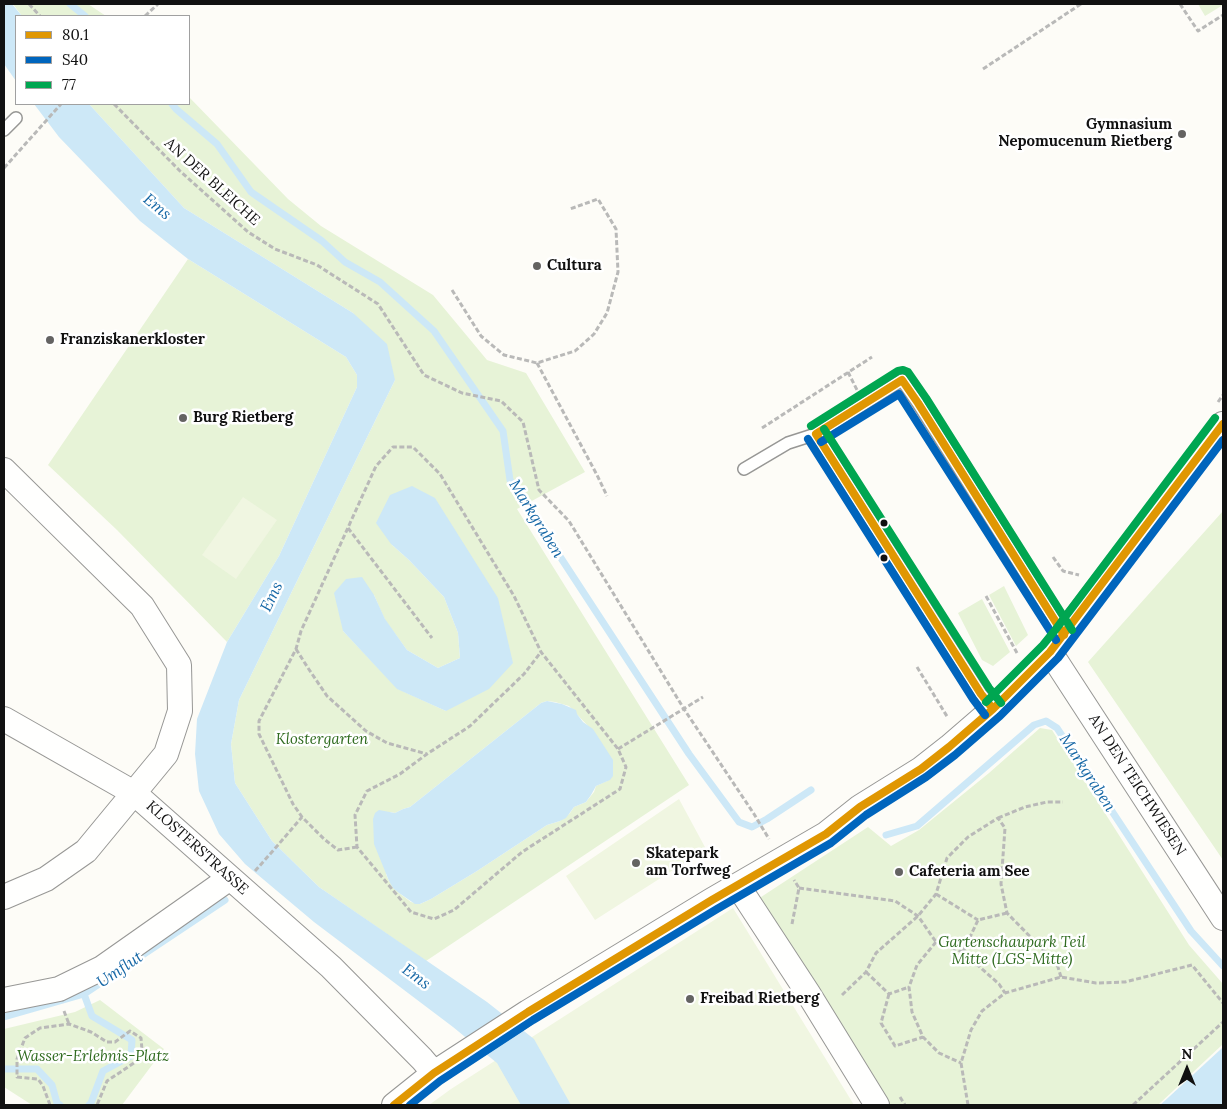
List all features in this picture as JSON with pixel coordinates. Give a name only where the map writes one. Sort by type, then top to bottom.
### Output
[{"type":"street","points":[[394,1105],[428,1066],[459,1057],[528,1012],[712,900],[826,834],[860,807],[921,769],[949,747],[987,701],[1057,644],[1220,413]]},
{"type":"street","name":"KLOSTERSTRASSE","points":[[4,470],[142,606],[180,665],[180,711],[166,754],[134,793],[241,875],[428,1066]]},
{"type":"street","name":"AN DEN TEICHWIESEN","points":[[1057,644],[1223,918]]},
{"type":"street","points":[[4,719],[134,793],[86,851],[46,879],[4,897]]},
{"type":"street","points":[[4,1000],[59,989],[102,968],[241,875]]},
{"type":"street","points":[[738,886],[808,993],[877,1105]]},
{"type":"lane","points":[[4,130],[16,118]]},
{"type":"lane","points":[[744,469],[788,442],[816,434],[902,380],[952,456],[1001,537],[1057,644]]},
{"type":"lane","points":[[816,434],[987,701]]},
{"type":"path","points":[[29,4],[39,15]]},
{"type":"path","points":[[146,15],[158,4]]},
{"type":"path","points":[[983,69],[1082,4]]},
{"type":"path","points":[[1180,4],[1198,31],[1223,15]]},
{"type":"path","points":[[4,168],[60,105]]},
{"type":"path","name":"AN DER BLEICHE","points":[[115,105],[180,171],[248,232],[275,249],[317,265],[378,304],[424,375],[462,393],[501,401],[523,422],[539,490],[569,521],[684,709]]},
{"type":"path","points":[[452,290],[481,336],[504,355],[537,363],[575,352],[594,334],[607,312],[618,272],[616,229],[598,199],[570,209]]},
{"type":"path","points":[[762,428],[872,357]]},
{"type":"path","points":[[537,363],[607,496]]},
{"type":"path","points":[[1220,413],[1223,394]]},
{"type":"path","points":[[357,847],[338,850],[302,817],[292,804],[259,734],[259,721],[296,649],[301,631],[376,466],[393,447],[413,447],[440,474],[514,596],[541,652],[618,750],[626,767],[620,789],[522,852],[454,910],[434,919],[411,912],[357,847],[355,815],[367,791],[400,774],[470,726],[524,674],[541,652]]},
{"type":"path","points":[[348,528],[432,638]]},
{"type":"path","points":[[1053,557],[1063,571],[1087,576]]},
{"type":"path","points":[[986,596],[1018,656],[1024,650]]},
{"type":"path","points":[[296,649],[327,696],[366,730],[387,743],[427,754]]},
{"type":"path","points":[[917,667],[949,720],[987,701]]},
{"type":"path","points":[[618,750],[704,697]]},
{"type":"path","points":[[684,709],[769,839],[777,834]]},
{"type":"path","points":[[842,996],[866,972],[876,953],[918,916],[936,894],[947,858],[968,837],[998,818],[1025,807],[1047,802],[1064,802]]},
{"type":"path","points":[[241,875],[278,845],[302,817]]},
{"type":"path","points":[[998,818],[1005,828],[1001,884],[1007,913],[1058,964],[1061,977]]},
{"type":"path","points":[[799,888],[895,901],[918,916],[936,942],[963,952],[999,984],[1005,993]]},
{"type":"path","points":[[936,894],[978,920],[1007,913]]},
{"type":"path","points":[[963,952],[978,920]]},
{"type":"path","points":[[936,942],[917,965],[908,987],[912,1012],[923,1037],[939,1053],[961,1063]]},
{"type":"path","points":[[968,1105],[961,1063],[971,1030],[982,1011],[1005,993],[1061,977],[1096,983],[1125,982],[1192,965],[1223,1003]]},
{"type":"path","points":[[866,972],[889,994]]},
{"type":"path","points":[[889,994],[908,987]]},
{"type":"path","points":[[889,994],[881,1023],[895,1046],[923,1037]]},
{"type":"path","points":[[66,1020],[68,1024]]},
{"type":"path","points":[[1133,1105],[1223,1022]]},
{"type":"path","points":[[50,1105],[44,1086],[38,1079],[17,1077],[17,1059],[25,1038],[40,1028],[68,1024],[91,1032],[107,1042],[115,1042],[130,1031],[141,1038],[142,1050],[137,1061],[107,1081],[96,1105]]},
{"type":"green space","points":[[13,4],[88,4],[104,15],[21,15]]},
{"type":"green space","points":[[1198,4],[1223,4],[1223,5],[1205,16]]},
{"type":"green space","name":"Klostergarten","points":[[190,98],[288,199],[321,226],[433,295],[487,360],[526,373],[585,472],[517,509],[689,785],[426,961],[319,887],[272,841],[235,783],[231,744],[239,700],[395,380],[353,313],[184,208],[90,105],[190,105]],"holes":[[[391,544],[498,598],[446,711],[398,689],[343,631],[374,595],[385,620],[407,650],[438,668],[460,658],[458,633],[444,597]],[[547,701],[569,706],[588,726],[613,773],[607,781],[596,786],[586,802],[574,807],[560,821],[547,825],[431,899],[420,904],[411,902],[399,893],[386,874],[390,812],[395,813],[410,807],[541,703]]]},
{"type":"green space","points":[[188,259],[346,357],[357,375],[357,387],[279,556],[227,642],[117,530],[48,465]]},
{"type":"green space","points":[[243,497],[277,520],[236,579],[202,555]]},
{"type":"green space","points":[[1223,511],[1223,860],[1088,662]]},
{"type":"green space","points":[[1004,586],[1028,635],[1016,646],[989,595]]},
{"type":"green space","points":[[982,599],[1010,652],[993,666],[982,660],[958,613]]},
{"type":"green space","name":"Gartenschaupark Teil Mitte (LGS-Mitte)","points":[[1040,728],[1052,730],[1189,945],[1223,984],[1223,1047],[1160,1105],[889,1105],[812,981],[758,899],[868,827],[891,846],[919,830],[989,773]]},
{"type":"green space","name":"Skatepark am Torfweg","points":[[679,799],[706,849],[595,920],[566,876]]},
{"type":"green space","name":"Freibad Rietberg","points":[[733,908],[854,1105],[429,1105],[451,1089]]},
{"type":"green space","name":"Wasser-Erlebnis-Platz","points":[[100,1000],[164,1049],[122,1105],[32,1105],[4,1087],[4,1029],[75,1012]]},
{"type":"water","points":[[4,4],[12,4],[21,15],[15,15],[15,80],[4,64]]},
{"type":"water","name":"Ems","points":[[35,105],[90,105],[184,208],[353,313],[387,344],[395,380],[239,700],[231,744],[235,783],[272,841],[319,887],[487,1002],[534,1039],[571,1105],[521,1105],[497,1063],[453,1027],[314,922],[245,864],[219,834],[199,791],[195,754],[197,719],[227,642],[279,556],[357,387],[357,375],[346,357],[188,259],[140,221],[59,137]]},
{"type":"water","points":[[412,486],[435,498],[498,598],[513,663],[489,689],[446,711],[397,689],[343,631],[334,593],[346,579],[362,577],[374,595],[385,619],[407,650],[438,668],[460,658],[458,633],[444,597],[391,544],[376,523],[390,495]]},
{"type":"water","points":[[547,701],[562,704],[576,710],[583,722],[593,729],[613,760],[613,776],[610,780],[596,786],[586,802],[574,807],[566,818],[547,825],[431,899],[415,904],[399,893],[389,881],[374,844],[373,819],[375,813],[379,810],[395,813],[410,807],[541,703]]},
{"type":"water","points":[[1223,1047],[1223,1105],[1160,1105]]},
{"type":"pier","points":[[1223,1044],[1223,1047],[1158,1105]]},
{"type":"waterway","name":"Markgraben","points":[[70,4],[84,15]]},
{"type":"waterway","name":"Markgraben","points":[[173,105],[217,144],[251,192],[322,241],[345,262],[380,282],[434,331],[503,431],[510,480],[689,754],[739,822],[752,827],[811,790]]},
{"type":"waterway","name":"Markgraben","points":[[886,835],[917,826],[1034,725],[1046,721],[1057,728],[1191,931],[1223,966]]},
{"type":"waterway","name":"Umflut","points":[[4,1017],[84,994],[225,900]]},
{"type":"waterway","points":[[84,994],[92,1016],[132,1040],[131,1056],[103,1071],[89,1105]]},
{"type":"waterway","points":[[4,1069],[37,1069],[52,1085],[57,1103],[60,1105]]},
{"type":"transit line","name":"77","points":[[811,426],[898,371],[908,372],[1072,630]]},
{"type":"transit line","name":"80.1","points":[[816,434],[902,380],[1064,635]]},
{"type":"transit line","name":"S40","points":[[821,442],[899,394],[1056,640]]},
{"type":"transit line","name":"77","points":[[986,702],[1043,645],[1056,629],[1215,418]]},
{"type":"transit line","name":"80.1","points":[[394,1105],[434,1073],[528,1012],[712,900],[826,834],[860,807],[921,769],[949,747],[993,709],[1050,652],[1223,424]]},
{"type":"transit line","name":"77","points":[[824,429],[989,688],[1001,703]]},
{"type":"transit line","name":"80.1","points":[[816,434],[981,694],[993,709]]},
{"type":"transit line","name":"S40","points":[[808,439],[985,715]]},
{"type":"transit line","name":"S40","points":[[410,1105],[440,1081],[533,1020],[831,843],[866,815],[926,777],[955,755],[1000,716],[1058,658],[1223,440]]},
{"type":"place","name":"Gymnasium Nepomucenum Rietberg","points":[[1182,134]]},
{"type":"place","name":"Cultura","points":[[537,266]]},
{"type":"place","name":"Franziskanerkloster","points":[[50,340]]},
{"type":"place","name":"Burg Rietberg","points":[[183,418]]},
{"type":"place","name":"Skatepark am Torfweg","points":[[636,863]]},
{"type":"place","name":"Cafeteria am See","points":[[899,872]]},
{"type":"place","name":"Freibad Rietberg","points":[[690,999]]}]
